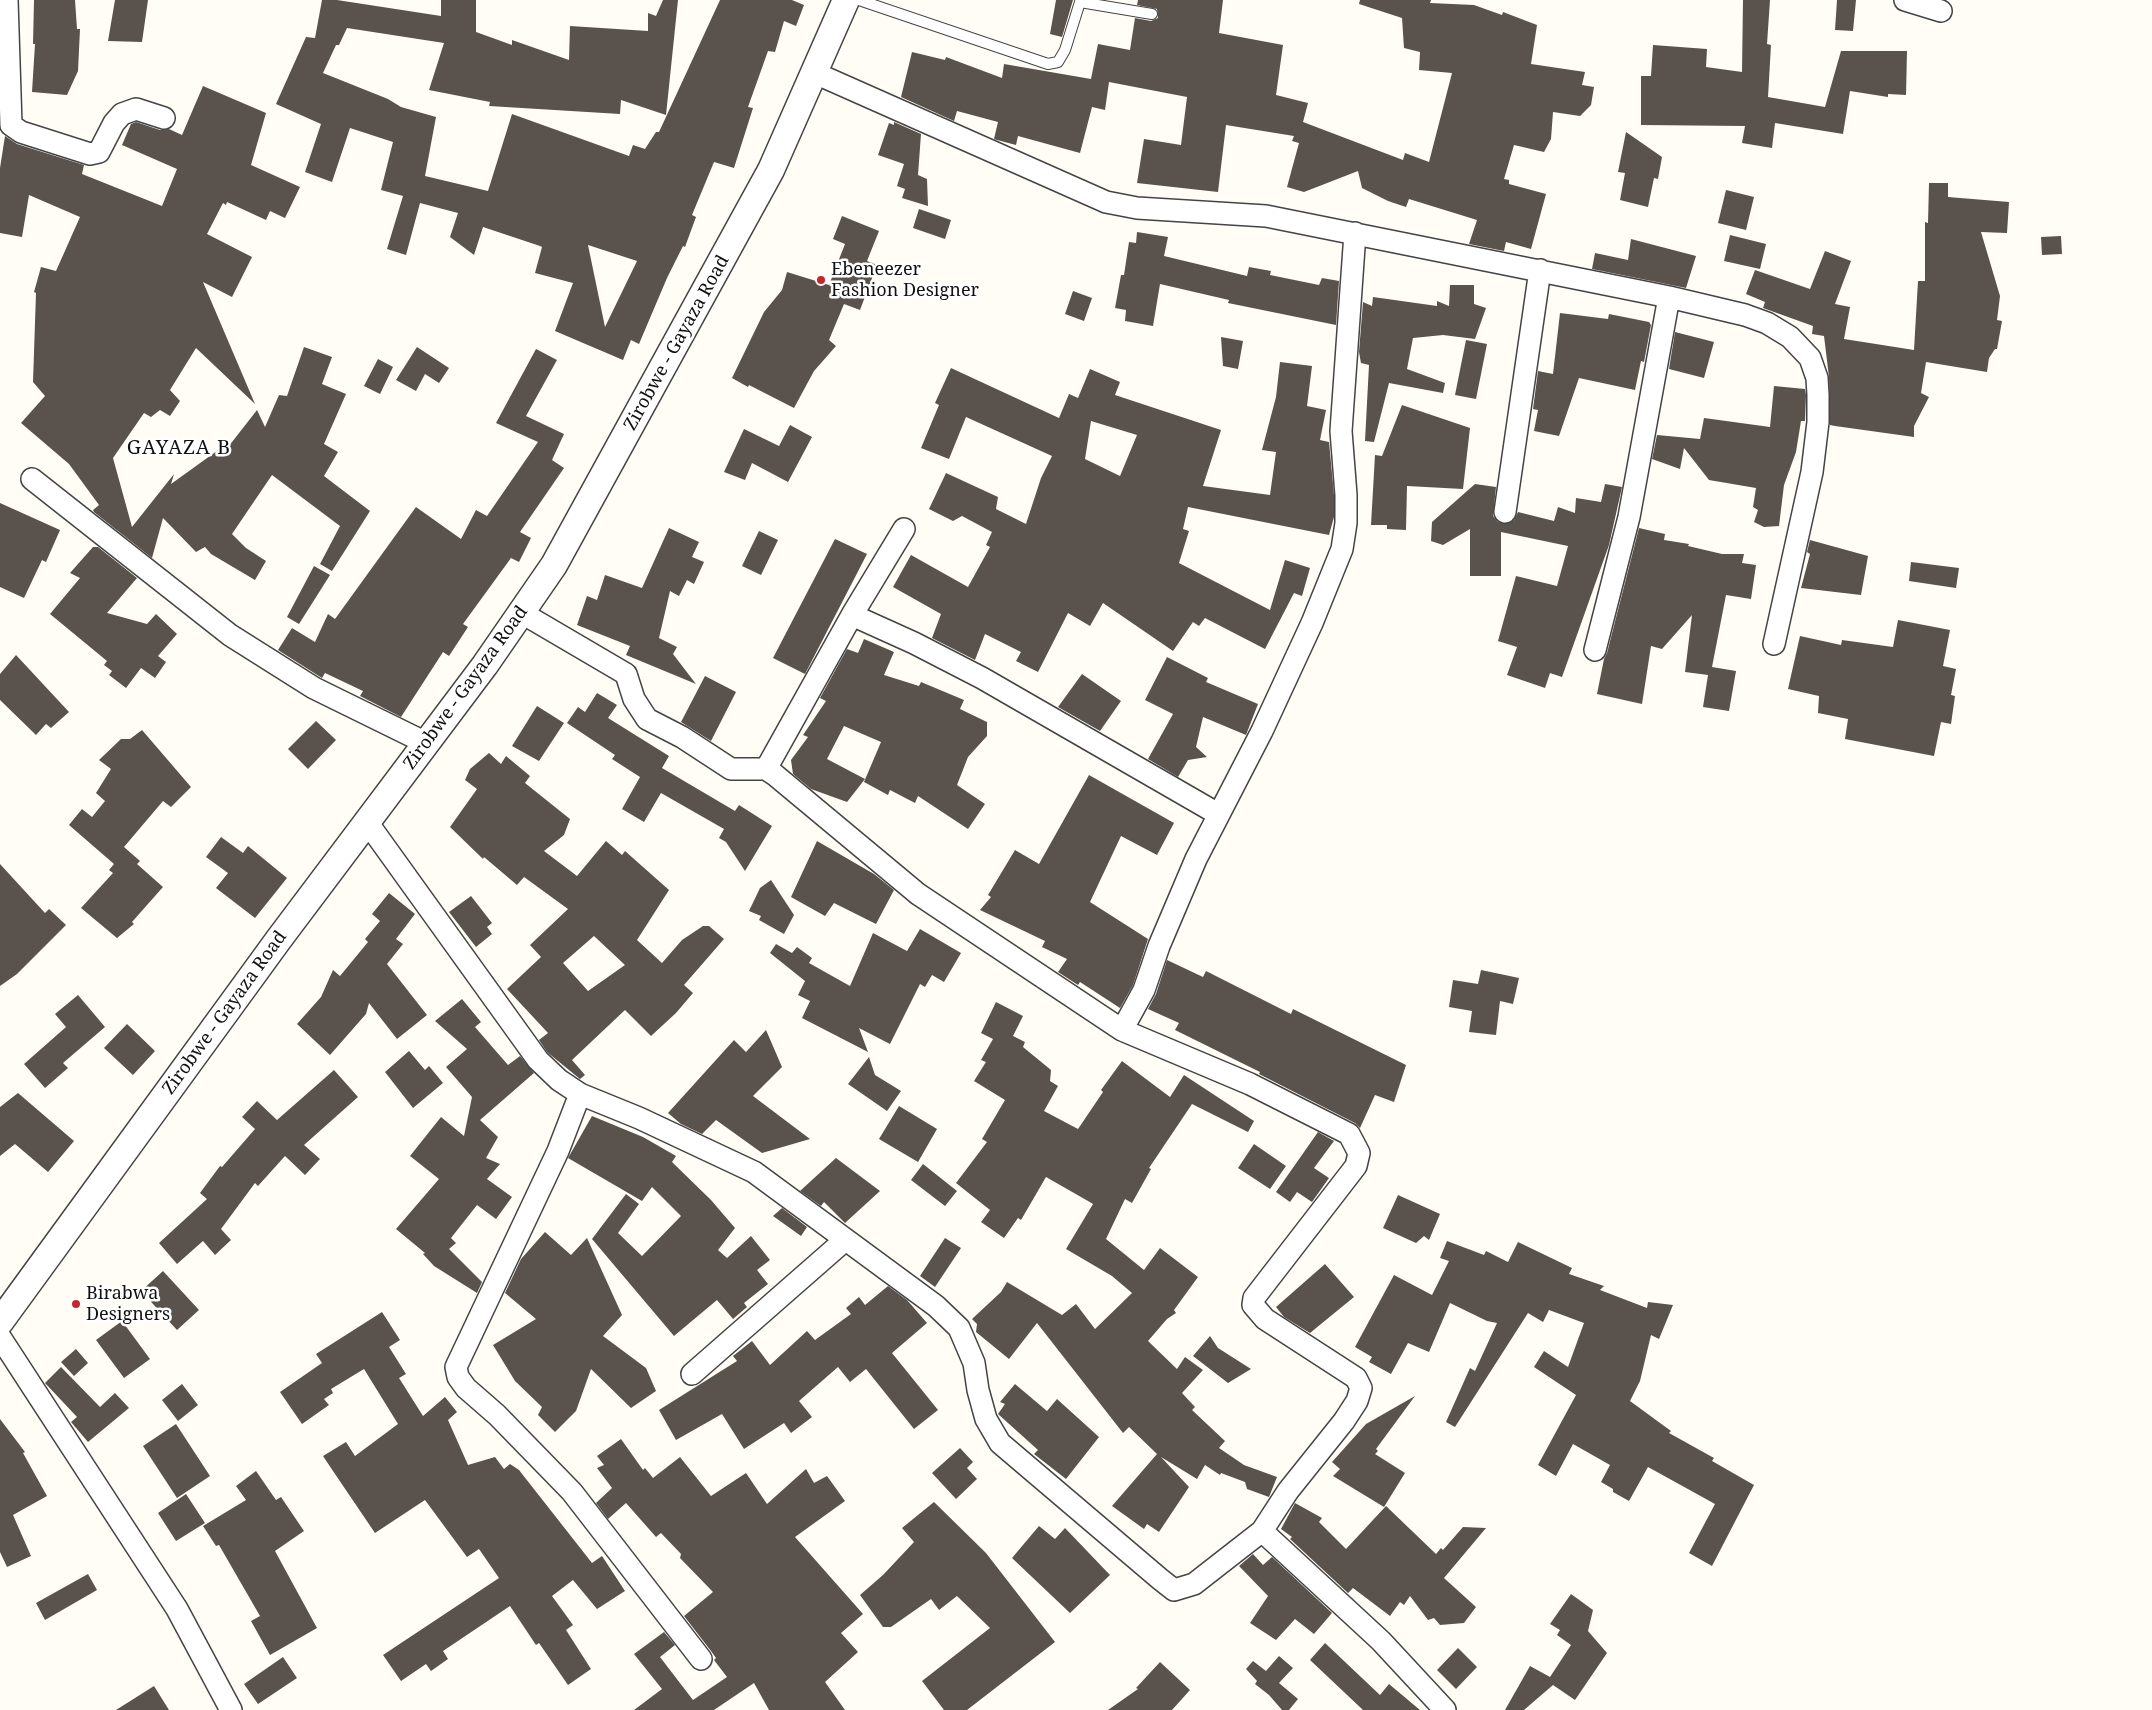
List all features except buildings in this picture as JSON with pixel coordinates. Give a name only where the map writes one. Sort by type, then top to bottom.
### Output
[{"type":"street","points":[[7,0],[11,125],[20,132],[90,154],[99,152],[114,123],[122,114],[136,109],[164,118]]},
{"type":"street","name":"Zirobwe - Gayaza Road","points":[[0,1322],[522,613],[554,564],[670,358],[771,170],[816,73],[846,0]]},
{"type":"street","points":[[1905,0],[1941,11]]},
{"type":"street","points":[[816,73],[1106,202],[1137,208],[1266,216],[1669,297],[1746,315],[1768,323],[1799,345],[1810,358],[1816,378],[1818,422],[1812,472],[1774,644]]},
{"type":"street","points":[[1122,1030],[1144,990],[1167,929],[1218,814],[1262,731],[1312,623],[1342,549],[1346,523],[1346,495],[1341,432],[1355,233]]},
{"type":"street","points":[[1505,512],[1540,270]]},
{"type":"street","points":[[1595,650],[1629,517],[1669,297]]},
{"type":"street","points":[[32,479],[230,635],[314,688],[426,743]]},
{"type":"street","points":[[766,769],[852,615],[904,529]]},
{"type":"street","points":[[367,822],[538,1060],[558,1080],[580,1094],[639,1118],[754,1172],[936,1306],[959,1328],[974,1362],[986,1419],[1000,1443],[1174,1590],[1194,1584],[1262,1531],[1288,1491],[1344,1421],[1357,1401],[1361,1388],[1356,1378],[1265,1319],[1253,1305],[1254,1298],[1356,1166],[1359,1153],[1349,1134],[1250,1084],[1122,1030],[918,894],[766,769],[731,769],[682,737],[647,719],[634,699],[626,674],[522,613]]},
{"type":"street","points":[[852,615],[914,643],[982,678],[1218,814]]},
{"type":"street","points":[[580,1094],[558,1152],[456,1367],[458,1377],[466,1388],[497,1415],[572,1492],[701,1659]]},
{"type":"street","points":[[692,1374],[845,1240]]},
{"type":"street","points":[[0,1337],[177,1610],[231,1710]]},
{"type":"street","points":[[1262,1531],[1381,1641],[1445,1710]]},
{"type":"lane","points":[[859,0],[1048,64],[1058,62],[1065,50],[1080,2],[1152,14]]},
{"type":"place","name":"Ebeneezer Fashion Designer","points":[[821,280]]},
{"type":"place","name":"Birabwa Designers","points":[[76,1304]]},
{"type":"district","name":"GAYAZA B","points":[[179,448]]}]
